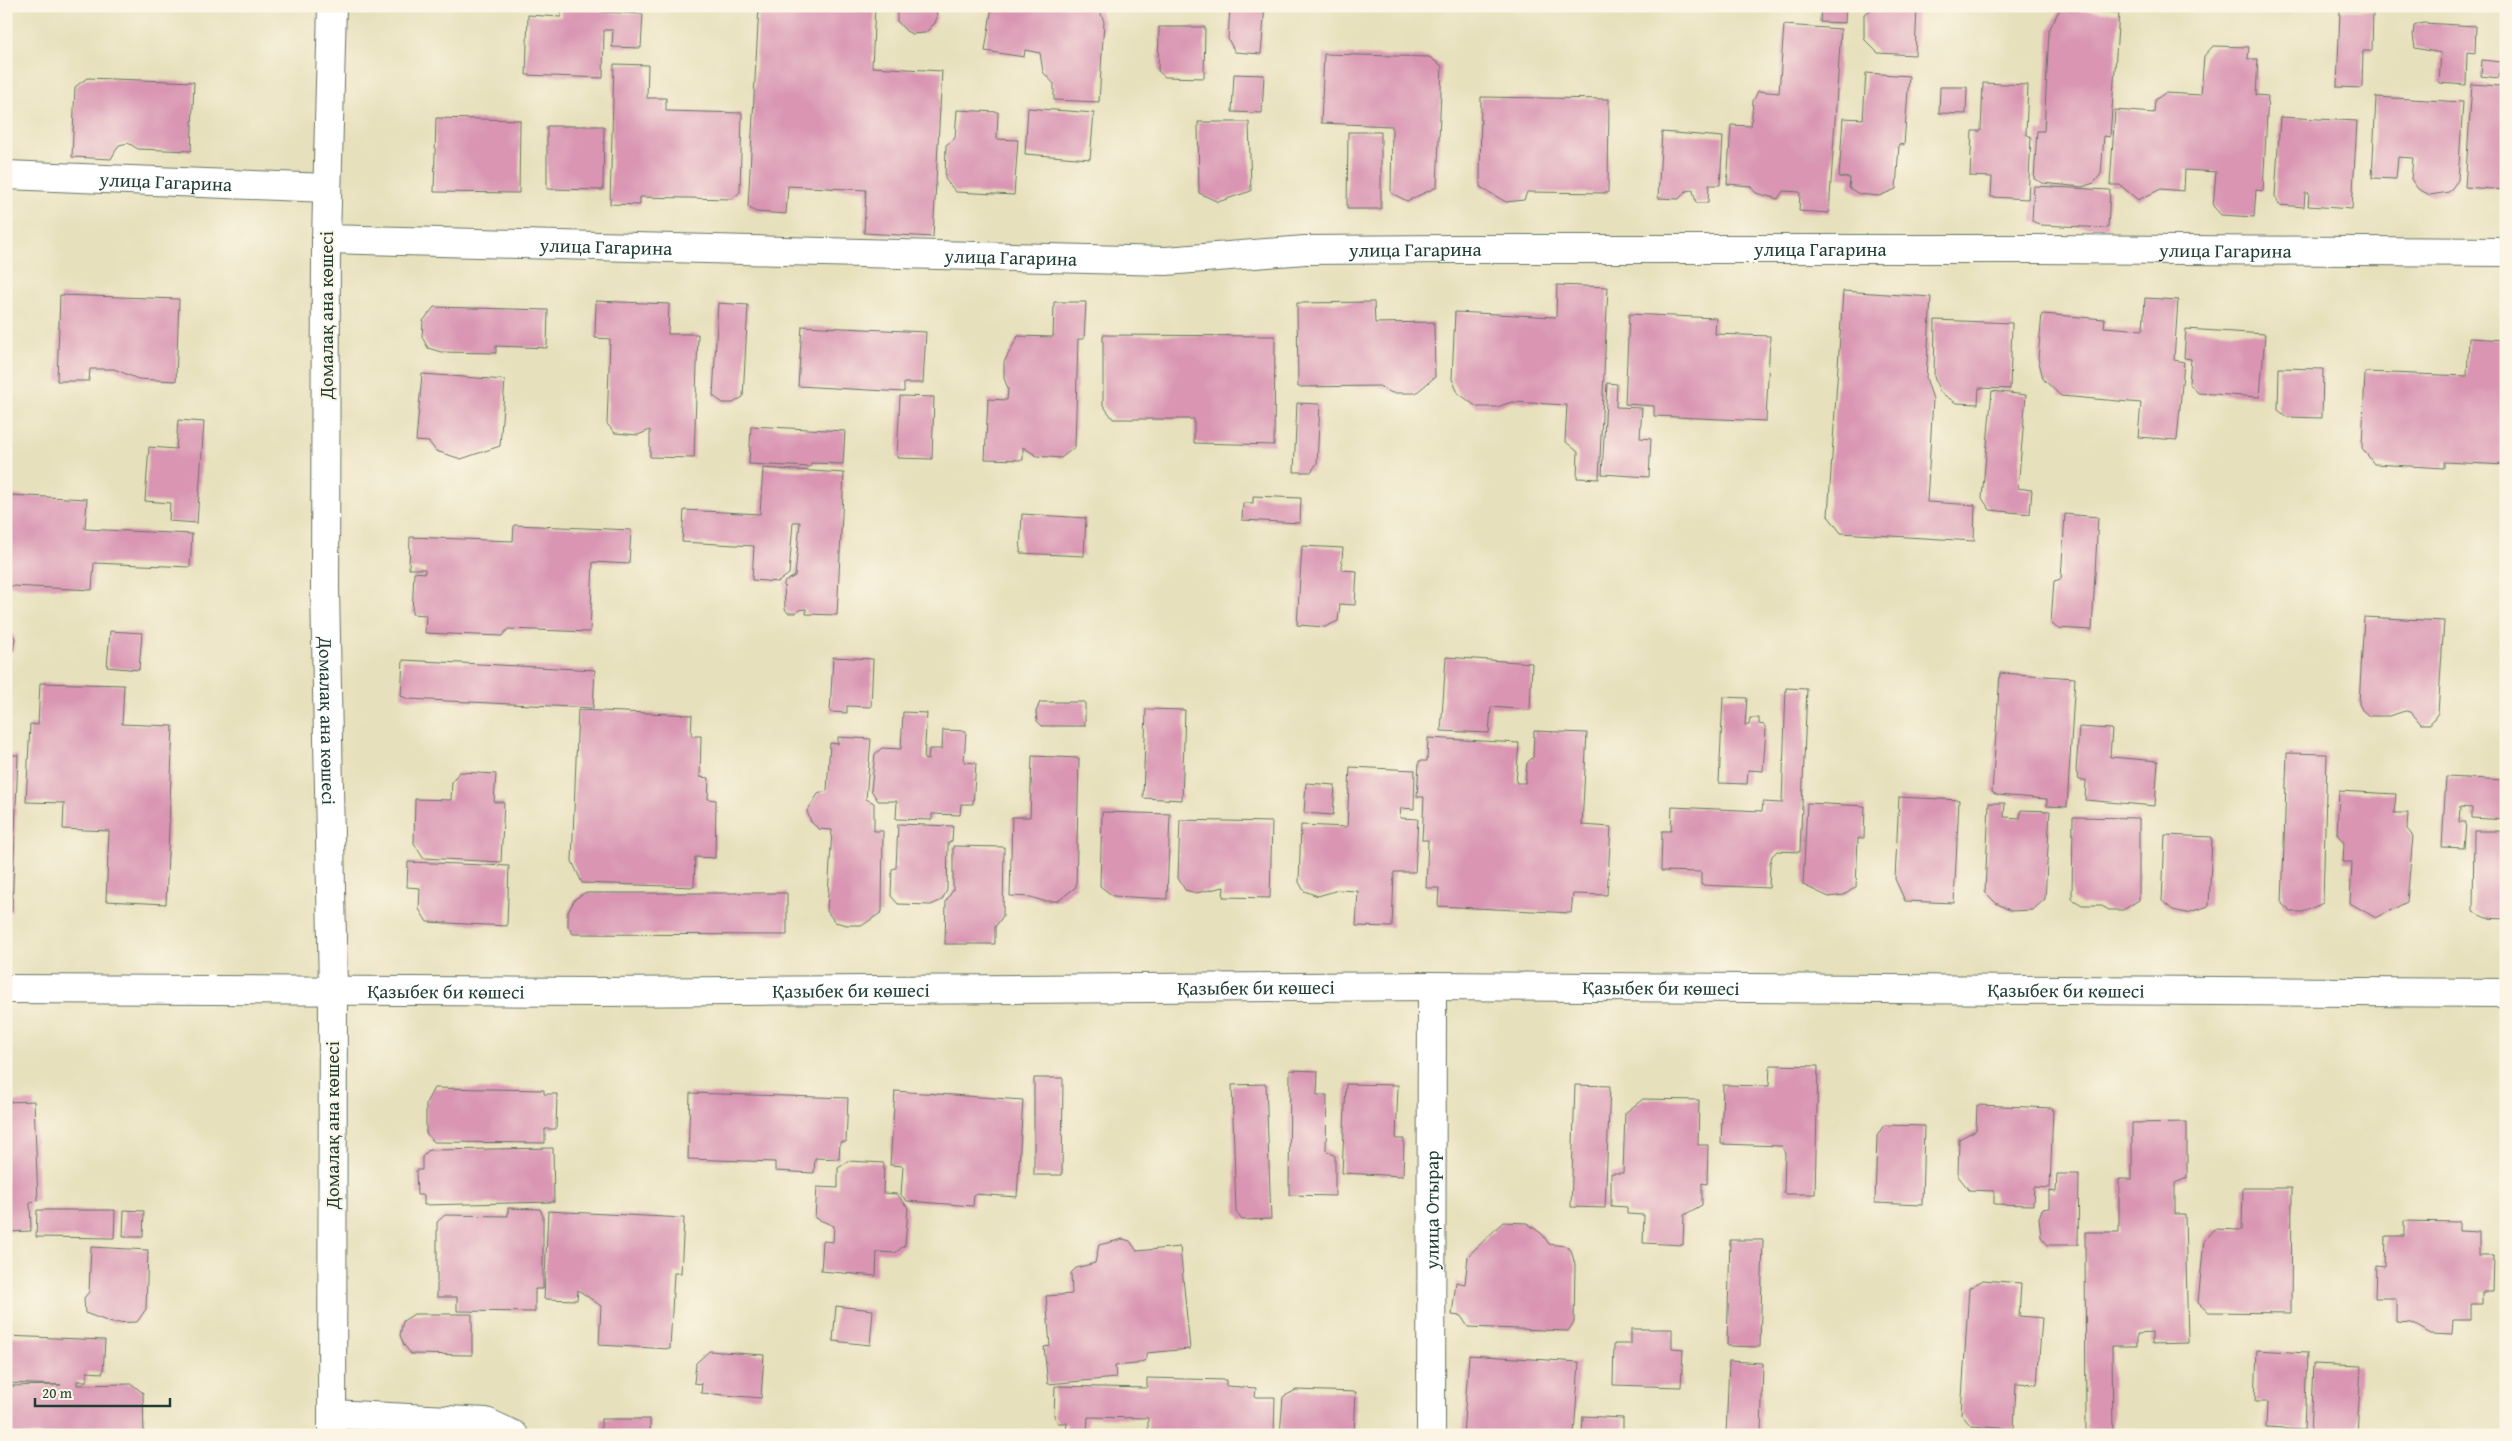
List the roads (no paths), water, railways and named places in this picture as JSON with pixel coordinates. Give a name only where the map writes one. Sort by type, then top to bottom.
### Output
[{"type":"street","name":"Домалақ ана көшесі","points":[[332,6],[326,240],[325,588],[333,989],[332,1424]]},
{"type":"street","name":"улица Гагарина","points":[[6,175],[327,188]]},
{"type":"street","name":"улица Гагарина","points":[[326,240],[1166,261],[1305,250],[1374,249],[2046,249],[2506,252]]},
{"type":"street","name":"Қазыбек би көшесі","points":[[6,989],[333,989],[596,992],[1432,986],[2506,993]]},
{"type":"street","name":"улица Отырар","points":[[1431,1435],[1432,986]]},
{"type":"street","points":[[332,1424],[486,1422],[514,1435]]}]
